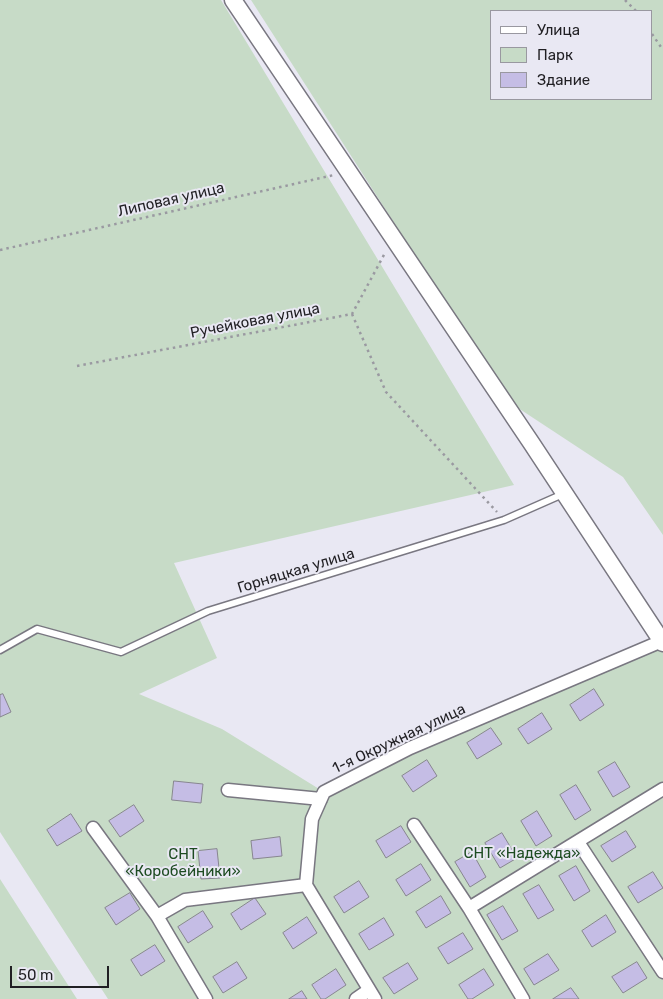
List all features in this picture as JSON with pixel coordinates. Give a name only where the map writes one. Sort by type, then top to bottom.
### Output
[{"type":"street","points":[[233,0],[662,642]]},
{"type":"street","name":"1-я Окружная улица","points":[[306,885],[312,818],[324,792],[410,748],[662,642]]},
{"type":"street","points":[[469,908],[663,789]]},
{"type":"street","points":[[228,790],[321,799]]},
{"type":"street","points":[[414,825],[469,908],[524,999]]},
{"type":"street","points":[[93,828],[157,916],[206,999]]},
{"type":"street","points":[[578,842],[663,972]]},
{"type":"street","points":[[157,916],[185,900],[306,885],[372,995],[356,999]]},
{"type":"lane","name":"Горняцкая улица","points":[[0,650],[38,629],[121,652],[208,611],[504,520],[564,493]]},
{"type":"path","points":[[625,0],[635,10]]},
{"type":"path","points":[[653,35],[663,50]]},
{"type":"path","name":"Липовая улица","points":[[0,250],[348,172]]},
{"type":"path","points":[[393,238],[352,314],[386,392],[504,520]]},
{"type":"path","name":"Ручейковая улица","points":[[77,366],[352,314]]},
{"type":"green space","points":[[0,0],[221,0],[514,485],[174,563],[217,658],[139,694],[222,729],[324,792],[663,643],[663,999],[108,999],[0,832]]},
{"type":"green space","points":[[251,0],[663,0],[663,535],[623,477],[509,402]]},
{"type":"green space","points":[[0,879],[77,999],[0,999]]},
{"type":"building","points":[[594,689],[604,705],[580,721],[570,705]]},
{"type":"building","points":[[3,694],[11,712],[0,717],[0,695]]},
{"type":"building","points":[[542,713],[552,729],[528,744],[518,729]]},
{"type":"building","points":[[491,728],[502,744],[477,759],[467,743]]},
{"type":"building","points":[[427,760],[437,776],[413,792],[402,776]]},
{"type":"building","points":[[615,762],[630,787],[613,797],[598,772]]},
{"type":"building","points":[[174,781],[203,784],[201,803],[172,800]]},
{"type":"building","points":[[576,785],[591,810],[575,820],[560,795]]},
{"type":"building","points":[[134,805],[144,821],[120,837],[109,821]]},
{"type":"building","points":[[537,811],[552,836],[536,846],[521,821]]},
{"type":"building","points":[[71,814],[82,831],[57,846],[47,830]]},
{"type":"building","points":[[401,826],[411,842],[386,858],[376,841]]},
{"type":"building","points":[[626,831],[636,847],[612,862],[601,846]]},
{"type":"building","points":[[502,833],[517,858],[500,868],[485,843]]},
{"type":"building","points":[[280,837],[282,856],[253,859],[251,841]]},
{"type":"building","points":[[217,849],[220,878],[201,879],[198,851]]},
{"type":"building","points":[[472,852],[486,877],[470,887],[455,862]]},
{"type":"building","points":[[421,864],[431,880],[406,896],[396,880]]},
{"type":"building","points":[[576,866],[590,891],[574,901],[559,876]]},
{"type":"building","points":[[653,872],[663,888],[638,903],[628,887]]},
{"type":"building","points":[[359,881],[369,897],[344,913],[334,897]]},
{"type":"building","points":[[539,885],[554,910],[538,919],[523,894]]},
{"type":"building","points":[[130,893],[140,909],[116,925],[105,908]]},
{"type":"building","points":[[441,896],[451,913],[426,928],[416,912]]},
{"type":"building","points":[[255,898],[266,914],[241,930],[231,914]]},
{"type":"building","points":[[503,906],[518,931],[502,940],[487,915]]},
{"type":"building","points":[[203,911],[213,927],[188,943],[178,927]]},
{"type":"building","points":[[606,915],[616,932],[592,947],[582,931]]},
{"type":"building","points":[[307,917],[317,933],[293,949],[283,933]]},
{"type":"building","points":[[384,918],[394,935],[369,950],[359,934]]},
{"type":"building","points":[[463,933],[473,949],[448,964],[438,948]]},
{"type":"building","points":[[155,945],[165,961],[141,976],[131,960]]},
{"type":"building","points":[[548,954],[559,970],[534,985],[524,969]]},
{"type":"building","points":[[237,962],[247,978],[223,993],[213,977]]},
{"type":"building","points":[[637,962],[647,978],[623,993],[612,977]]},
{"type":"building","points":[[408,963],[418,979],[394,994],[383,978]]},
{"type":"building","points":[[336,969],[346,985],[325,999],[321,999],[312,985]]},
{"type":"building","points":[[484,969],[494,985],[472,999],[468,999],[459,985]]},
{"type":"building","points":[[571,988],[579,999],[553,999]]},
{"type":"building","points":[[302,991],[307,999],[289,999]]},
{"type":"park label","name":"СНТ «Надежда»","points":[[522,854]]},
{"type":"park label","name":"СНТ «Коробейники»","points":[[183,864]]}]
